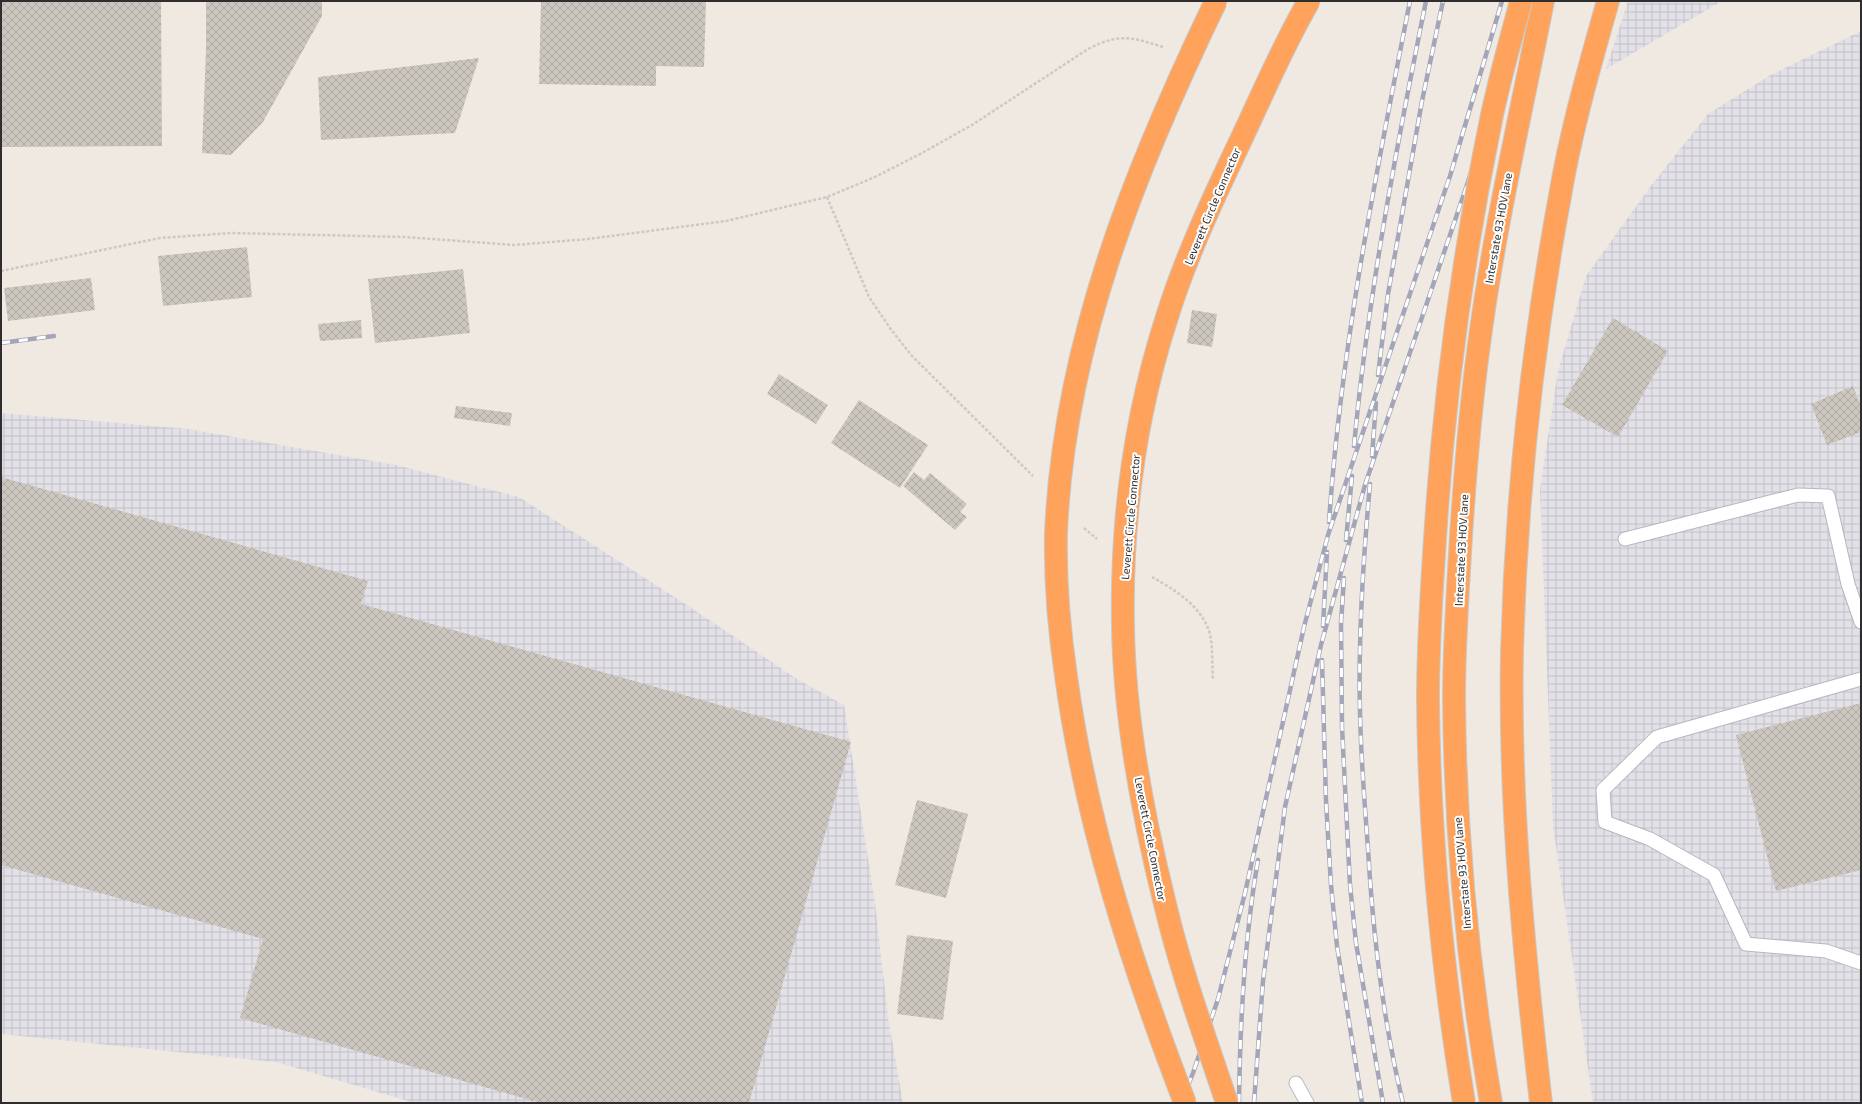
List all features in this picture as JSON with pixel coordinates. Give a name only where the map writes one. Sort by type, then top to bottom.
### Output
[{"type":"highway","points":[[1185,1103],[1151,1014],[1127,940],[1094,828],[1080,767],[1063,655],[1058,597],[1056,534],[1060,476],[1069,414],[1080,358],[1094,300],[1133,187],[1178,79],[1216,1]]},
{"type":"highway","name":"Leverett Circle Connector","points":[[1227,1103],[1192,1000],[1165,907],[1149,838],[1127,690],[1123,626],[1124,558],[1130,492],[1138,432],[1151,371],[1167,316],[1188,260],[1224,175],[1309,1]]},
{"type":"highway","points":[[1453,1103],[1442,1039],[1429,929],[1420,812],[1418,695],[1421,581],[1429,462],[1444,332],[1457,240],[1505,1]]},
{"type":"highway","points":[[1464,1103],[1453,1038],[1440,928],[1431,811],[1428,695],[1432,582],[1441,456],[1452,349],[1468,242],[1493,113],[1521,1]]},
{"type":"highway","name":"Interstate 93 HOV lane","points":[[1491,1103],[1479,1034],[1466,926],[1457,810],[1454,696],[1458,583],[1466,466],[1479,344],[1494,247],[1543,1]]},
{"type":"highway","points":[[1541,1103],[1530,1008],[1521,898],[1514,771],[1512,653],[1517,540],[1527,416],[1540,312],[1560,194],[1587,76],[1608,1]]},
{"type":"lane","points":[[1625,539],[1798,495],[1828,496],[1848,584],[1861,622]]},
{"type":"lane","points":[[1861,679],[1657,737],[1603,790],[1605,822],[1650,839],[1714,875],[1746,944],[1826,950],[1861,963]]},
{"type":"lane","points":[[1296,1083],[1307,1103]]},
{"type":"path","points":[[1,271],[160,238],[231,232],[404,237],[515,245],[588,240],[726,221],[827,197],[875,177],[972,125],[1088,49],[1104,41],[1120,37],[1140,40],[1166,48]]},
{"type":"path","points":[[827,197],[869,297],[890,328],[911,355],[1035,479]]},
{"type":"shaded area","points":[[1628,1],[1722,1],[1606,69]]},
{"type":"shaded area","points":[[1861,31],[1861,1103],[1593,1103],[1553,826],[1540,489],[1558,371],[1586,276],[1650,187],[1708,114],[1769,76]]},
{"type":"shaded area","points":[[1,413],[188,429],[396,465],[519,497],[687,605],[797,679],[844,705],[875,903],[888,1017],[903,1103],[415,1103],[276,1062],[1,1034]]},
{"type":"building","points":[[1,1],[161,1],[162,146],[1,147]]},
{"type":"building","points":[[206,1],[322,1],[322,16],[263,122],[231,155],[202,153],[206,49]]},
{"type":"building","points":[[541,1],[706,1],[704,67],[656,66],[656,86],[539,84]]},
{"type":"building","points":[[479,58],[455,133],[321,140],[318,77]]},
{"type":"building","points":[[247,247],[252,297],[163,306],[158,256]]},
{"type":"building","points":[[463,269],[470,333],[375,343],[368,279]]},
{"type":"building","points":[[91,278],[95,310],[8,321],[4,288]]},
{"type":"building","points":[[1192,310],[1217,314],[1212,347],[1187,343]]},
{"type":"building","points":[[1613,318],[1668,351],[1618,437],[1562,405]]},
{"type":"building","points":[[361,320],[362,338],[320,341],[318,324]]},
{"type":"building","points":[[779,374],[828,405],[816,424],[767,394]]},
{"type":"building","points":[[1853,386],[1861,407],[1861,432],[1827,445],[1811,404]]},
{"type":"building","points":[[859,400],[928,445],[900,488],[831,443]]},
{"type":"building","points":[[456,406],[512,413],[510,426],[454,418]]},
{"type":"building","points":[[914,472],[924,480],[930,473],[967,504],[960,512],[967,517],[955,530],[903,486]]},
{"type":"building","points":[[1,477],[368,581],[361,604],[851,742],[749,1103],[541,1103],[240,1018],[263,939],[1,865]]},
{"type":"building","points":[[1861,703],[1861,870],[1776,891],[1736,735]]},
{"type":"building","points":[[917,800],[968,814],[946,898],[895,885]]},
{"type":"building","points":[[907,935],[953,941],[943,1020],[897,1014]]},
{"type":"railway","points":[[1329,522],[1342,391],[1361,260],[1410,1]]},
{"type":"railway","points":[[1354,446],[1375,278],[1404,112],[1426,1]]},
{"type":"railway","points":[[1378,375],[1388,294],[1422,101],[1443,1]]},
{"type":"railway","points":[[1181,1103],[1193,1073],[1218,999],[1245,893],[1304,627],[1328,535],[1450,176],[1502,1]]},
{"type":"railway","points":[[1254,1103],[1263,981],[1285,807],[1321,645],[1365,485],[1468,182],[1522,1]]},
{"type":"railway","points":[[1,343],[54,336]]},
{"type":"railway","points":[[1372,456],[1376,403]]},
{"type":"railway","points":[[1346,540],[1352,476]]},
{"type":"railway","points":[[1370,484],[1361,629],[1361,750],[1376,945],[1384,1009],[1403,1103]]},
{"type":"railway","points":[[1323,626],[1327,552]]},
{"type":"railway","points":[[1344,578],[1341,623],[1342,727],[1350,885],[1356,943],[1383,1103]]},
{"type":"railway","points":[[1322,660],[1326,801],[1331,885],[1337,946],[1362,1103]]},
{"type":"railway","points":[[1239,1103],[1240,1042],[1246,951],[1258,860]]}]
